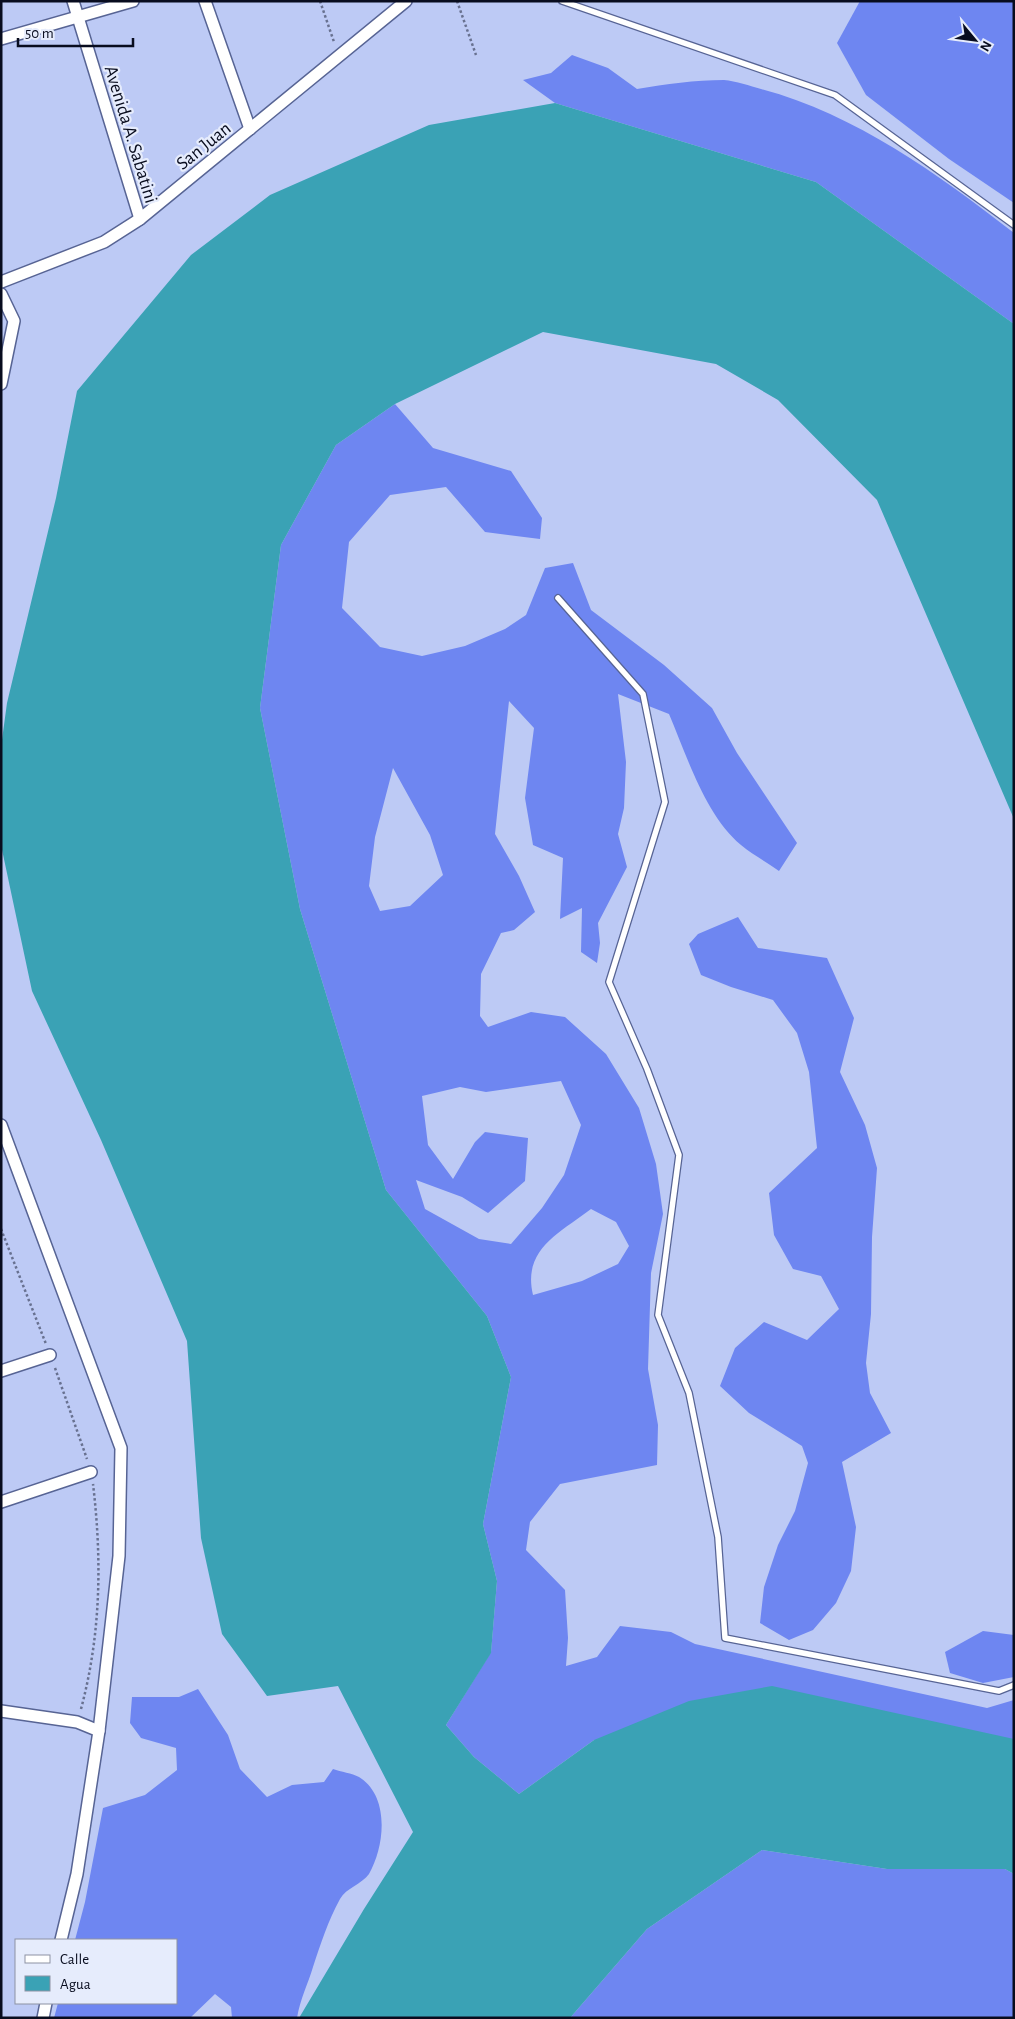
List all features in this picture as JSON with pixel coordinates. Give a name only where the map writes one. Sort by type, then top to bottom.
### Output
[{"type":"street","name":"Avenida A. Sabatini","points":[[73,1],[140,219]]},
{"type":"street","points":[[1,39],[133,1]]},
{"type":"street","points":[[205,1],[250,129]]},
{"type":"street","name":"San Juan","points":[[1,282],[104,242],[140,219],[406,1]]},
{"type":"street","points":[[1,294],[14,320],[1,384]]},
{"type":"street","points":[[1,1125],[120,1448],[119,1556],[99,1731],[77,1874],[61,1939]]},
{"type":"street","points":[[1,1371],[50,1356]]},
{"type":"street","points":[[1,1502],[91,1472]]},
{"type":"street","points":[[1,1710],[77,1722],[99,1731]]},
{"type":"street","points":[[43,2018],[46,2004]]},
{"type":"lane","points":[[562,1],[836,95],[1014,225]]},
{"type":"lane","points":[[558,598],[643,694],[665,802],[609,982],[647,1069],[679,1155],[658,1315],[691,1402],[718,1537],[725,1638],[999,1691],[1014,1685]]},
{"type":"path","points":[[320,1],[340,57]]},
{"type":"path","points":[[457,1],[476,55]]},
{"type":"shaded area","points":[[860,1],[1014,1],[1014,203],[949,159],[866,95],[837,43]]},
{"type":"shaded area","points":[[572,55],[608,68],[637,89],[713,80],[724,80],[748,85],[796,100],[829,114],[894,148],[956,189],[1014,233],[1014,324],[816,182],[555,103],[523,80],[551,73]]},
{"type":"shaded area","points":[[395,404],[433,448],[511,471],[542,518],[540,539],[485,532],[446,487],[390,495],[349,542],[342,608],[380,647],[422,656],[465,646],[505,629],[526,615],[545,568],[573,563],[591,610],[664,665],[712,708],[737,753],[797,843],[779,871],[741,845],[717,818],[707,801],[690,766],[669,714],[618,694],[626,762],[624,808],[618,834],[627,867],[598,923],[600,943],[597,963],[581,952],[582,908],[560,919],[563,858],[533,845],[525,798],[534,728],[509,701],[495,834],[519,876],[535,912],[514,930],[501,933],[481,974],[480,1016],[488,1027],[531,1012],[565,1017],[606,1054],[639,1108],[656,1164],[663,1214],[651,1273],[648,1369],[658,1425],[657,1465],[560,1484],[530,1522],[526,1550],[565,1590],[568,1638],[566,1666],[597,1657],[620,1626],[671,1632],[695,1644],[987,1708],[1014,1700],[1014,1739],[594,1740],[519,1794],[474,1757],[446,1725],[491,1652],[497,1581],[483,1524],[511,1377],[487,1316],[386,1190],[300,909],[260,708],[281,545],[336,445]],"holes":[[[393,768],[430,835],[443,875],[410,906],[380,911],[369,886],[375,837]],[[561,1081],[581,1125],[564,1175],[542,1208],[511,1244],[479,1239],[425,1209],[416,1180],[462,1197],[488,1213],[525,1181],[528,1138],[485,1132],[475,1142],[453,1179],[428,1145],[422,1096],[460,1087],[486,1092]],[[591,1209],[616,1222],[629,1246],[618,1264],[582,1281],[533,1295],[531,1279],[533,1266],[538,1254],[556,1235]]]},
{"type":"shaded area","points":[[738,917],[758,948],[827,958],[854,1018],[840,1072],[865,1125],[877,1168],[872,1237],[871,1314],[866,1363],[870,1393],[891,1433],[842,1462],[856,1527],[851,1571],[836,1603],[813,1630],[789,1640],[760,1623],[764,1587],[778,1545],[795,1511],[808,1463],[802,1446],[749,1413],[720,1386],[735,1348],[764,1322],[807,1340],[839,1309],[821,1276],[793,1269],[774,1235],[769,1193],[817,1148],[809,1072],[797,1033],[773,1000],[701,975],[689,944],[698,934]]},
{"type":"shaded area","points":[[983,1631],[1014,1635],[1014,1677],[983,1683],[950,1673],[945,1652]]},
{"type":"shaded area","points":[[198,1689],[228,1735],[240,1769],[267,1797],[292,1785],[324,1782],[333,1769],[359,1777],[369,1785],[376,1796],[382,1822],[379,1850],[374,1863],[369,1874],[343,1895],[336,1907],[322,1941],[297,2018],[232,2018],[231,2007],[215,1994],[190,2018],[54,2018],[58,2004],[178,2004],[178,1939],[75,1939],[85,1902],[103,1808],[145,1795],[177,1770],[176,1748],[141,1738],[130,1723],[132,1697],[179,1697]]},
{"type":"shaded area","points":[[762,1850],[887,1869],[1005,1869],[1014,1874],[1014,2018],[570,2018],[647,1929]]},
{"type":"water","points":[[555,103],[816,182],[1014,324],[1014,819],[877,500],[778,400],[716,364],[543,332],[395,404],[336,445],[281,545],[260,708],[300,909],[386,1190],[487,1316],[511,1377],[483,1524],[497,1581],[491,1653],[446,1725],[474,1757],[519,1794],[594,1740],[689,1701],[772,1686],[1014,1739],[1014,1874],[1005,1869],[887,1869],[762,1850],[647,1929],[570,2018],[299,2018],[364,1909],[413,1832],[338,1686],[267,1696],[222,1634],[201,1538],[187,1341],[101,1140],[32,991],[1,845],[1,747],[7,703],[56,498],[77,391],[191,255],[270,195],[429,125]]}]
